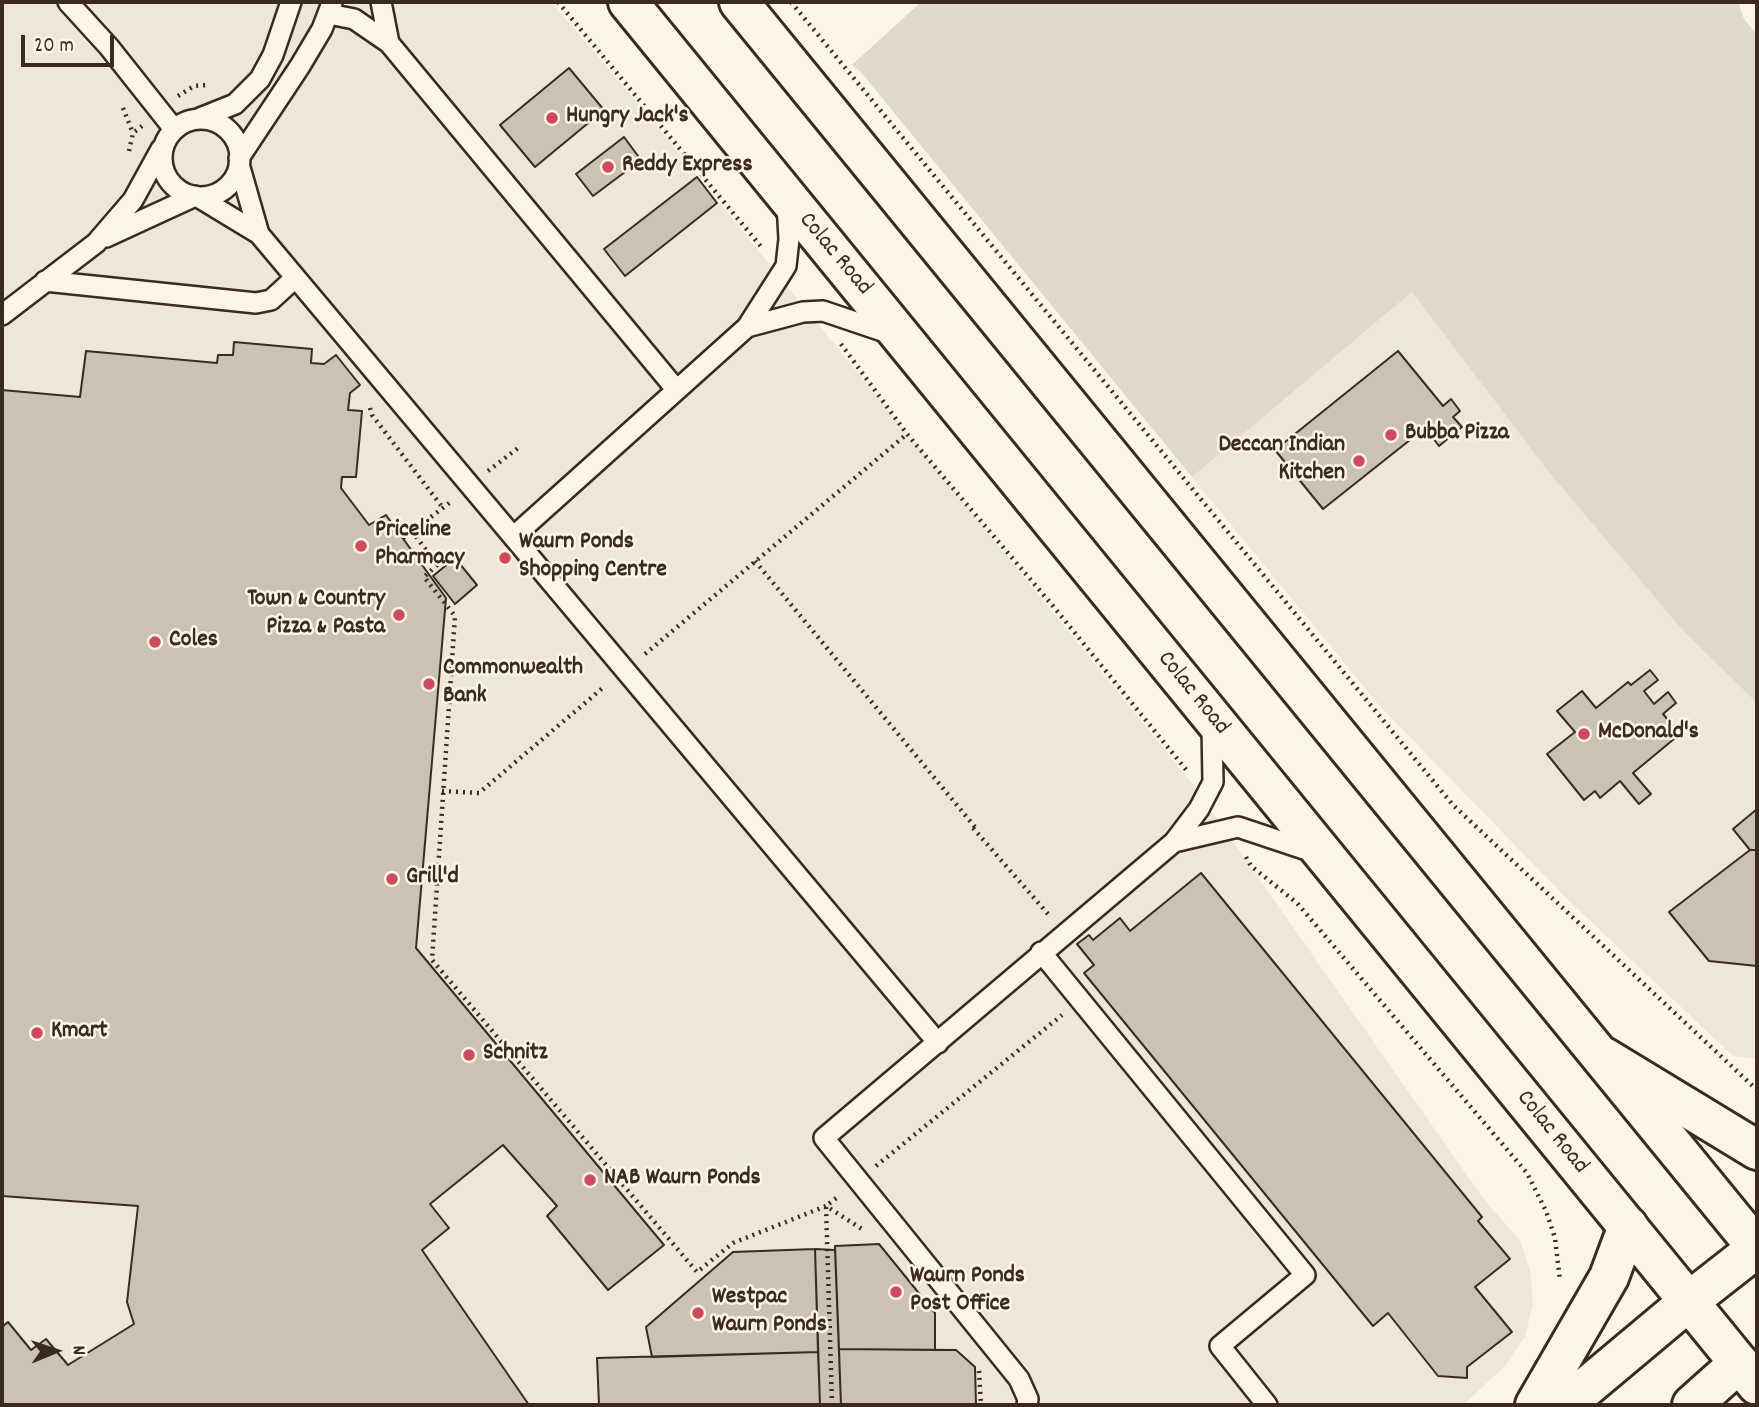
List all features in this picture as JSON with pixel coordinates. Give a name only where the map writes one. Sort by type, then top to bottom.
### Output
[{"type":"main road","name":"Colac Road","points":[[628,2],[1689,1302],[1751,1365]]},
{"type":"main road","points":[[739,2],[1757,1248],[1565,1405]]},
{"type":"main road","points":[[1602,1056],[1757,1150]]},
{"type":"main road","points":[[1535,1405],[1609,1277],[1628,1226]]},
{"type":"main road","points":[[1692,1405],[1751,1365]]},
{"type":"lane","points":[[68,2],[109,47],[169,137],[162,164],[167,177],[176,188],[197,197],[259,234],[938,1043]]},
{"type":"lane","points":[[96,243],[133,200],[169,137],[192,120],[229,108],[252,89],[273,55],[291,2]]},
{"type":"lane","points":[[381,2],[389,43]]},
{"type":"lane","points":[[2,315],[96,243],[197,197],[212,195],[225,188],[234,177],[239,161],[292,81],[331,8],[354,19],[389,43],[675,388]]},
{"type":"lane","points":[[192,120],[208,119],[222,125],[237,143],[239,161],[259,234]]},
{"type":"lane","points":[[513,537],[675,388],[747,327],[786,266],[789,239],[786,198]]},
{"type":"lane","points":[[45,281],[256,303],[271,300],[296,278]]},
{"type":"lane","points":[[747,327],[803,312],[823,311],[905,340]]},
{"type":"lane","points":[[1027,1405],[1028,1399],[1019,1380],[824,1138],[1174,842],[1211,788],[1215,765],[1211,717]]},
{"type":"lane","points":[[1174,842],[1238,827],[1325,856]]},
{"type":"lane","points":[[1041,953],[1305,1275],[1220,1346],[1267,1405]]},
{"type":"path","points":[[558,2],[771,258],[786,266]]},
{"type":"path","points":[[791,2],[1453,805],[1757,1090]]},
{"type":"path","points":[[823,311],[832,332],[907,435],[1053,606],[1192,778],[1211,788]]},
{"type":"path","points":[[372,415],[443,508]]},
{"type":"path","points":[[442,791],[479,793],[907,435]]},
{"type":"path","points":[[403,538],[412,531],[437,565],[424,577],[455,616],[432,960],[697,1272],[733,1243],[826,1206],[1081,1000]]},
{"type":"path","points":[[755,562],[1048,914]]},
{"type":"path","points":[[1238,827],[1249,863],[1297,903],[1527,1173],[1546,1211],[1555,1238],[1560,1280]]},
{"type":"path","points":[[826,1206],[870,1233]]},
{"type":"path","points":[[826,1206],[832,1405]]},
{"type":"path","points":[[979,1358],[981,1405]]},
{"type":"shaded area","name":"Waurn Ponds Shopping Centre","points":[[2,2],[551,2],[643,109],[1191,782],[1483,1198],[1520,1241],[1530,1270],[1533,1303],[1525,1337],[1505,1366],[1463,1405],[2,1405]]},
{"type":"shaded area","points":[[921,2],[1738,2],[1744,19],[1757,35],[1757,703],[1684,632],[1547,470],[1412,292],[1192,477],[860,71],[852,65]]},
{"type":"shaded area","points":[[1412,292],[1547,470],[1684,632],[1757,703],[1757,1059],[1733,1056],[1567,899],[1378,704],[1192,477]]},
{"type":"building","name":"Hungry Jack's","points":[[569,68],[604,110],[535,167],[500,125]]},
{"type":"building","name":"Reddy Express","points":[[624,137],[641,160],[593,196],[576,174]]},
{"type":"building","points":[[697,177],[717,203],[625,276],[604,249]]},
{"type":"building","points":[[234,342],[312,349],[311,363],[324,364],[336,355],[360,385],[350,393],[348,410],[362,411],[356,477],[342,477],[341,488],[369,525],[386,515],[446,598],[416,948],[664,1245],[608,1290],[547,1216],[557,1206],[503,1145],[430,1204],[449,1228],[422,1250],[529,1405],[2,1405],[2,1327],[8,1322],[31,1350],[46,1339],[68,1365],[134,1324],[127,1302],[138,1206],[2,1196],[2,390],[80,397],[86,351],[217,363],[218,355],[233,355]]},
{"type":"building","points":[[1398,351],[1443,406],[1451,399],[1460,411],[1453,417],[1462,427],[1439,446],[1425,428],[1323,509],[1275,450]]},
{"type":"building","points":[[455,558],[477,585],[455,604],[433,576]]},
{"type":"building","points":[[1650,670],[1658,680],[1644,691],[1654,704],[1668,692],[1676,703],[1663,714],[1680,734],[1633,773],[1651,794],[1639,804],[1620,781],[1600,798],[1595,791],[1584,800],[1547,754],[1575,732],[1557,711],[1582,691],[1596,708],[1628,682],[1631,685]]},
{"type":"building","points":[[1757,809],[1757,850],[1750,850],[1733,829]]},
{"type":"building","points":[[1750,850],[1757,850],[1757,966],[1709,961],[1669,912]]},
{"type":"building","points":[[1201,873],[1482,1217],[1478,1221],[1510,1259],[1475,1287],[1512,1332],[1467,1367],[1467,1378],[1438,1376],[1388,1313],[1373,1326],[1084,973],[1094,965],[1077,944],[1089,935],[1093,940],[1120,918],[1130,931]]},
{"type":"building","points":[[879,1244],[935,1313],[935,1350],[839,1349],[835,1246]]},
{"type":"building","points":[[815,1249],[818,1352],[652,1357],[646,1327],[733,1252]]},
{"type":"building","points":[[815,1249],[835,1250],[841,1405],[820,1405]]},
{"type":"building","points":[[839,1349],[956,1350],[975,1367],[976,1405],[841,1405]]},
{"type":"building","points":[[818,1352],[820,1405],[599,1405],[597,1358]]},
{"type":"place","name":"Hungry Jack's","points":[[552,118]]},
{"type":"place","name":"Reddy Express","points":[[608,167]]},
{"type":"place","name":"Bubba Pizza","points":[[1391,435]]},
{"type":"place","name":"Deccan Indian Kitchen","points":[[1359,461]]},
{"type":"place","name":"Priceline Pharmacy","points":[[361,546]]},
{"type":"place","name":"Waurn Ponds Shopping Centre","points":[[505,558]]},
{"type":"place","name":"Town & Country Pizza & Pasta","points":[[399,615]]},
{"type":"place","name":"Coles","points":[[155,642]]},
{"type":"place","name":"Commonwealth Bank","points":[[429,684]]},
{"type":"place","name":"McDonald's","points":[[1584,734]]},
{"type":"place","name":"Grill'd","points":[[392,879]]},
{"type":"place","name":"Kmart","points":[[37,1033]]},
{"type":"place","name":"Schnitz","points":[[469,1055]]},
{"type":"place","name":"NAB Waurn Ponds","points":[[590,1180]]},
{"type":"place","name":"Waurn Ponds Post Office","points":[[896,1292]]},
{"type":"place","name":"Westpac Waurn Ponds","points":[[698,1313]]}]
